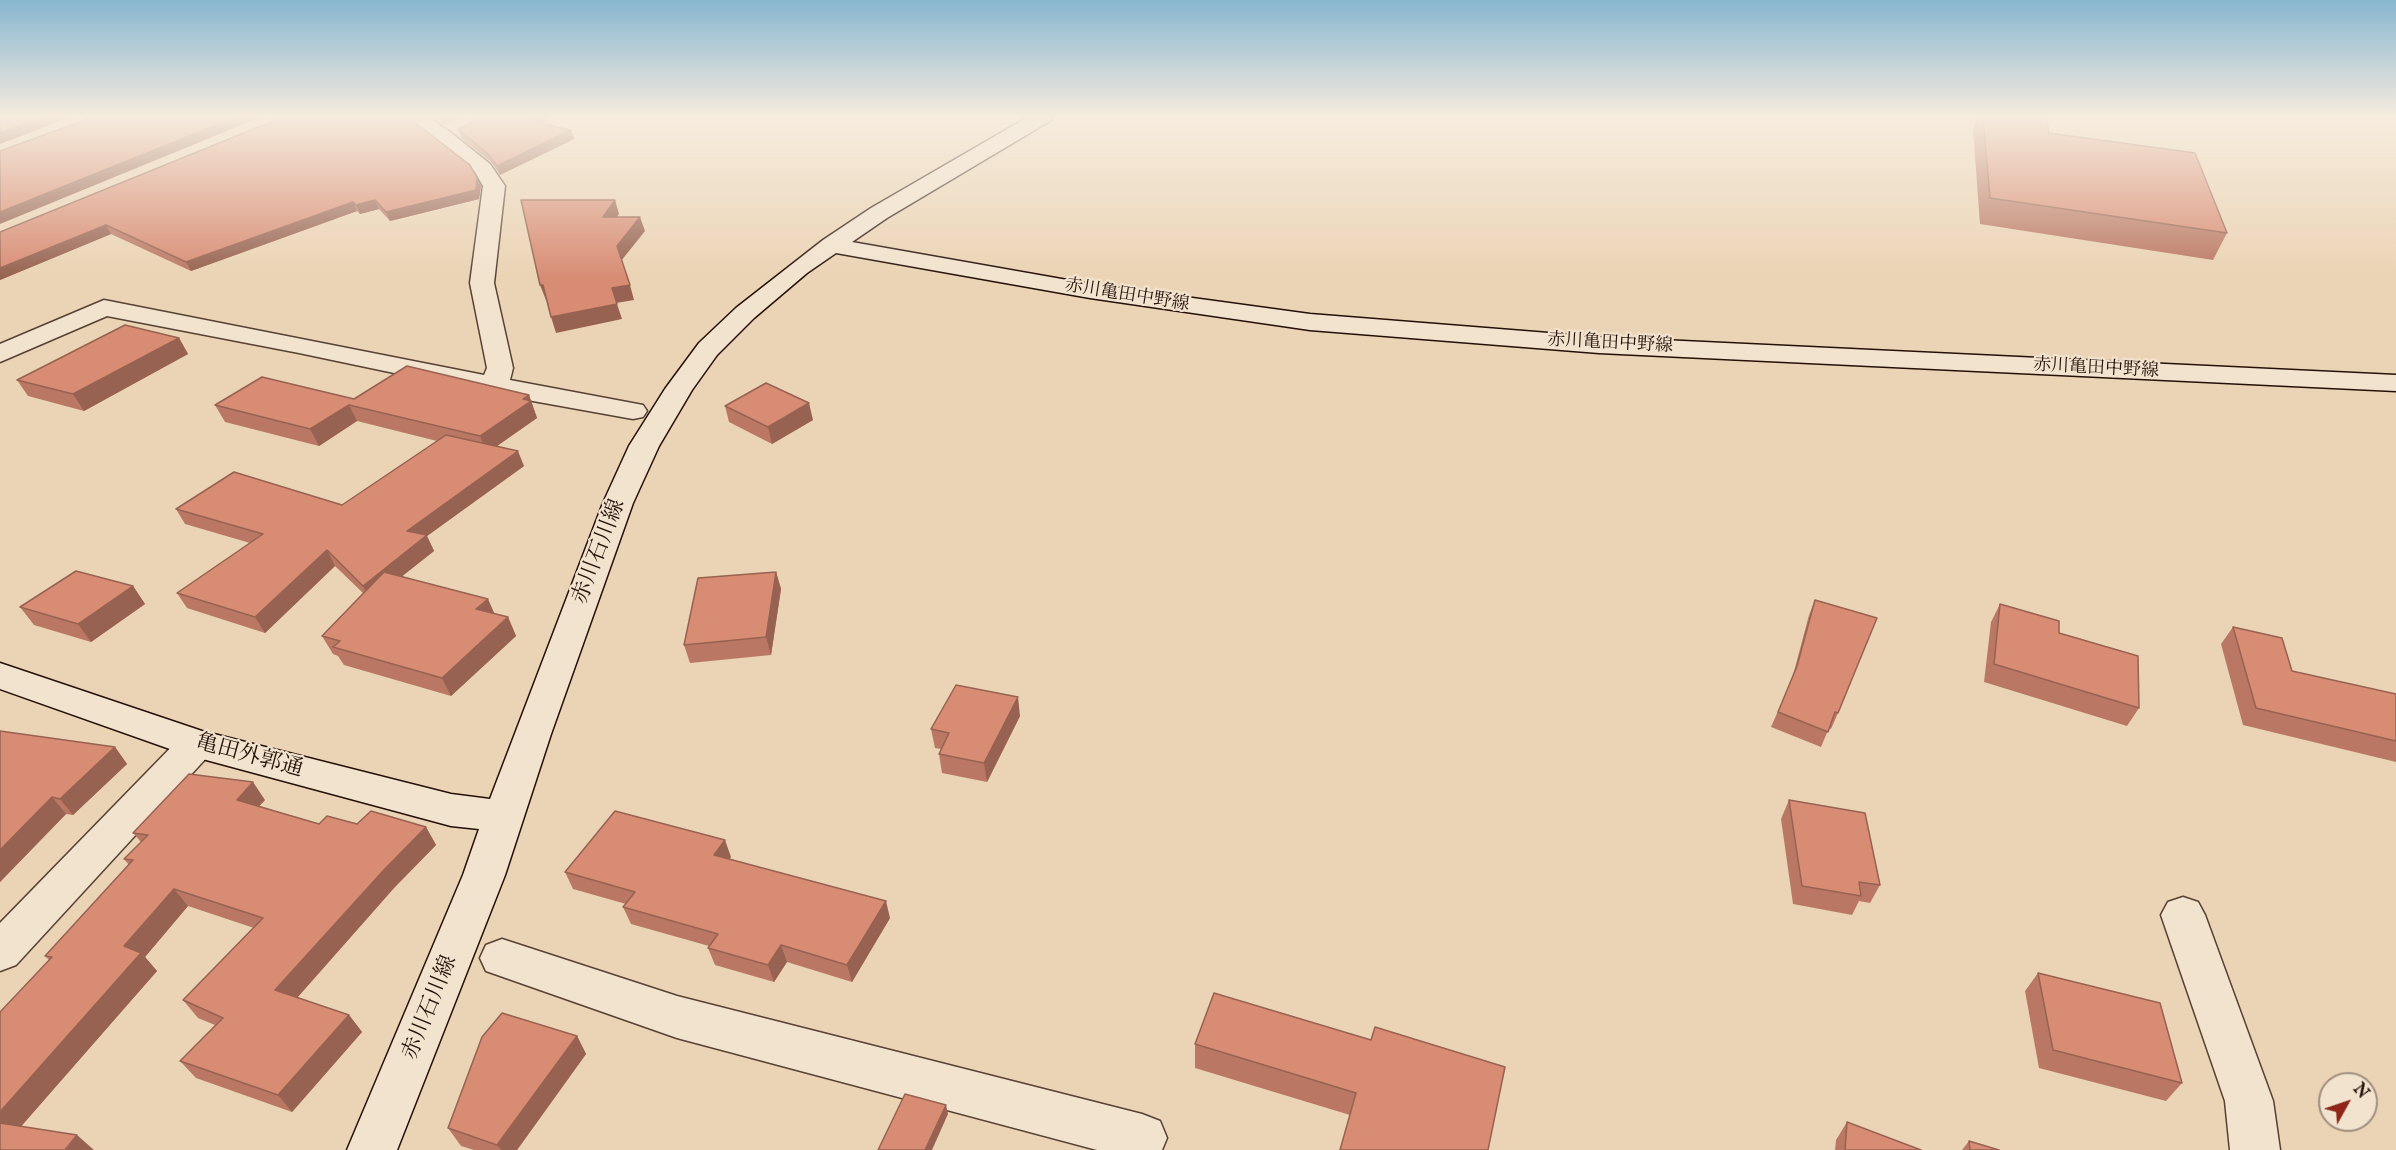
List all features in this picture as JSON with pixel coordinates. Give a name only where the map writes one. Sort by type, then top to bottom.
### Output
[{"type":"street","points":[[485,171],[494,186],[482,283],[500,368],[494,386]]},
{"type":"street","name":"赤川石川線","points":[[372,1150],[484,875],[532,734],[618,503],[644,446],[708,349],[745,313],[799,268],[831,245],[879,213],[951,171]]},
{"type":"street","name":"赤川亀田中野線","points":[[831,245],[1090,291],[1310,322],[1599,345],[2396,382]]},
{"type":"street","points":[[0,354],[104,308],[494,386],[633,411]]},
{"type":"street","name":"亀田外郭通","points":[[0,676],[197,744],[451,810],[505,817]]},
{"type":"street","points":[[0,952],[197,744]]},
{"type":"street","points":[[2183,915],[2249,1101],[2255,1150]]},
{"type":"street","points":[[502,958],[677,1017],[1142,1138]]},
{"type":"building","points":[[0,171],[103,171],[0,212]]},
{"type":"building","points":[[151,171],[473,171],[477,178],[476,190],[386,212],[375,200],[356,205],[353,202],[186,262],[106,225],[0,268],[0,232]]},
{"type":"building","points":[[1988,171],[2202,171],[2227,233],[1990,198]]},
{"type":"building","points":[[521,200],[615,200],[603,217],[640,217],[617,246],[630,285],[612,288],[617,304],[551,317],[543,285],[540,285]]},
{"type":"building","points":[[125,325],[179,338],[73,394],[17,380]]},
{"type":"building","points":[[407,366],[529,395],[523,399],[531,401],[480,436],[349,405],[310,429],[215,405],[262,377],[354,399]]},
{"type":"building","points":[[766,383],[809,403],[768,427],[725,406]]},
{"type":"building","points":[[446,435],[518,451],[407,531],[427,535],[363,586],[327,550],[255,617],[177,593],[263,534],[176,509],[234,472],[342,505]]},
{"type":"building","points":[[76,571],[133,586],[78,624],[20,607]]},
{"type":"building","points":[[384,572],[488,599],[476,609],[508,617],[442,678],[333,647],[340,641],[322,636]]},
{"type":"building","points":[[776,572],[766,637],[684,645],[698,578]]},
{"type":"building","points":[[1815,600],[1877,618],[1828,732],[1778,712],[1797,666]]},
{"type":"building","points":[[2000,604],[2059,621],[2059,633],[2138,656],[2139,708],[1994,664]]},
{"type":"building","points":[[2233,627],[2282,638],[2292,671],[2396,694],[2396,741],[2256,708]]},
{"type":"building","points":[[956,685],[1018,697],[984,763],[939,754],[949,733],[931,729]]},
{"type":"building","points":[[0,731],[115,747],[60,799],[52,797],[0,850]]},
{"type":"building","points":[[189,774],[253,782],[237,800],[319,824],[327,816],[357,824],[371,811],[426,827],[275,990],[349,1015],[278,1095],[180,1061],[223,1018],[183,1000],[263,918],[174,889],[124,946],[141,953],[0,1112],[0,1012],[52,957],[45,956],[133,860],[124,859],[148,835],[133,833]]},
{"type":"building","points":[[1789,800],[1865,813],[1880,885],[1859,882],[1861,896],[1802,886]]},
{"type":"building","points":[[615,811],[725,840],[714,855],[886,901],[847,965],[781,945],[768,965],[708,948],[718,934],[623,907],[635,892],[565,872]]},
{"type":"building","points":[[2038,973],[2160,1003],[2182,1083],[2053,1050]]},
{"type":"building","points":[[1214,993],[1371,1040],[1375,1027],[1505,1067],[1488,1150],[1340,1150],[1356,1093],[1195,1044]]},
{"type":"building","points":[[502,1013],[577,1036],[497,1145],[448,1128],[482,1037]]},
{"type":"building","points":[[905,1094],[946,1105],[925,1150],[878,1150]]},
{"type":"building","points":[[1847,1122],[1921,1150],[1845,1150]]},
{"type":"building","points":[[0,1123],[77,1135],[65,1150],[0,1150]]},
{"type":"building","points":[[1969,1141],[1999,1150],[1970,1150]]}]
